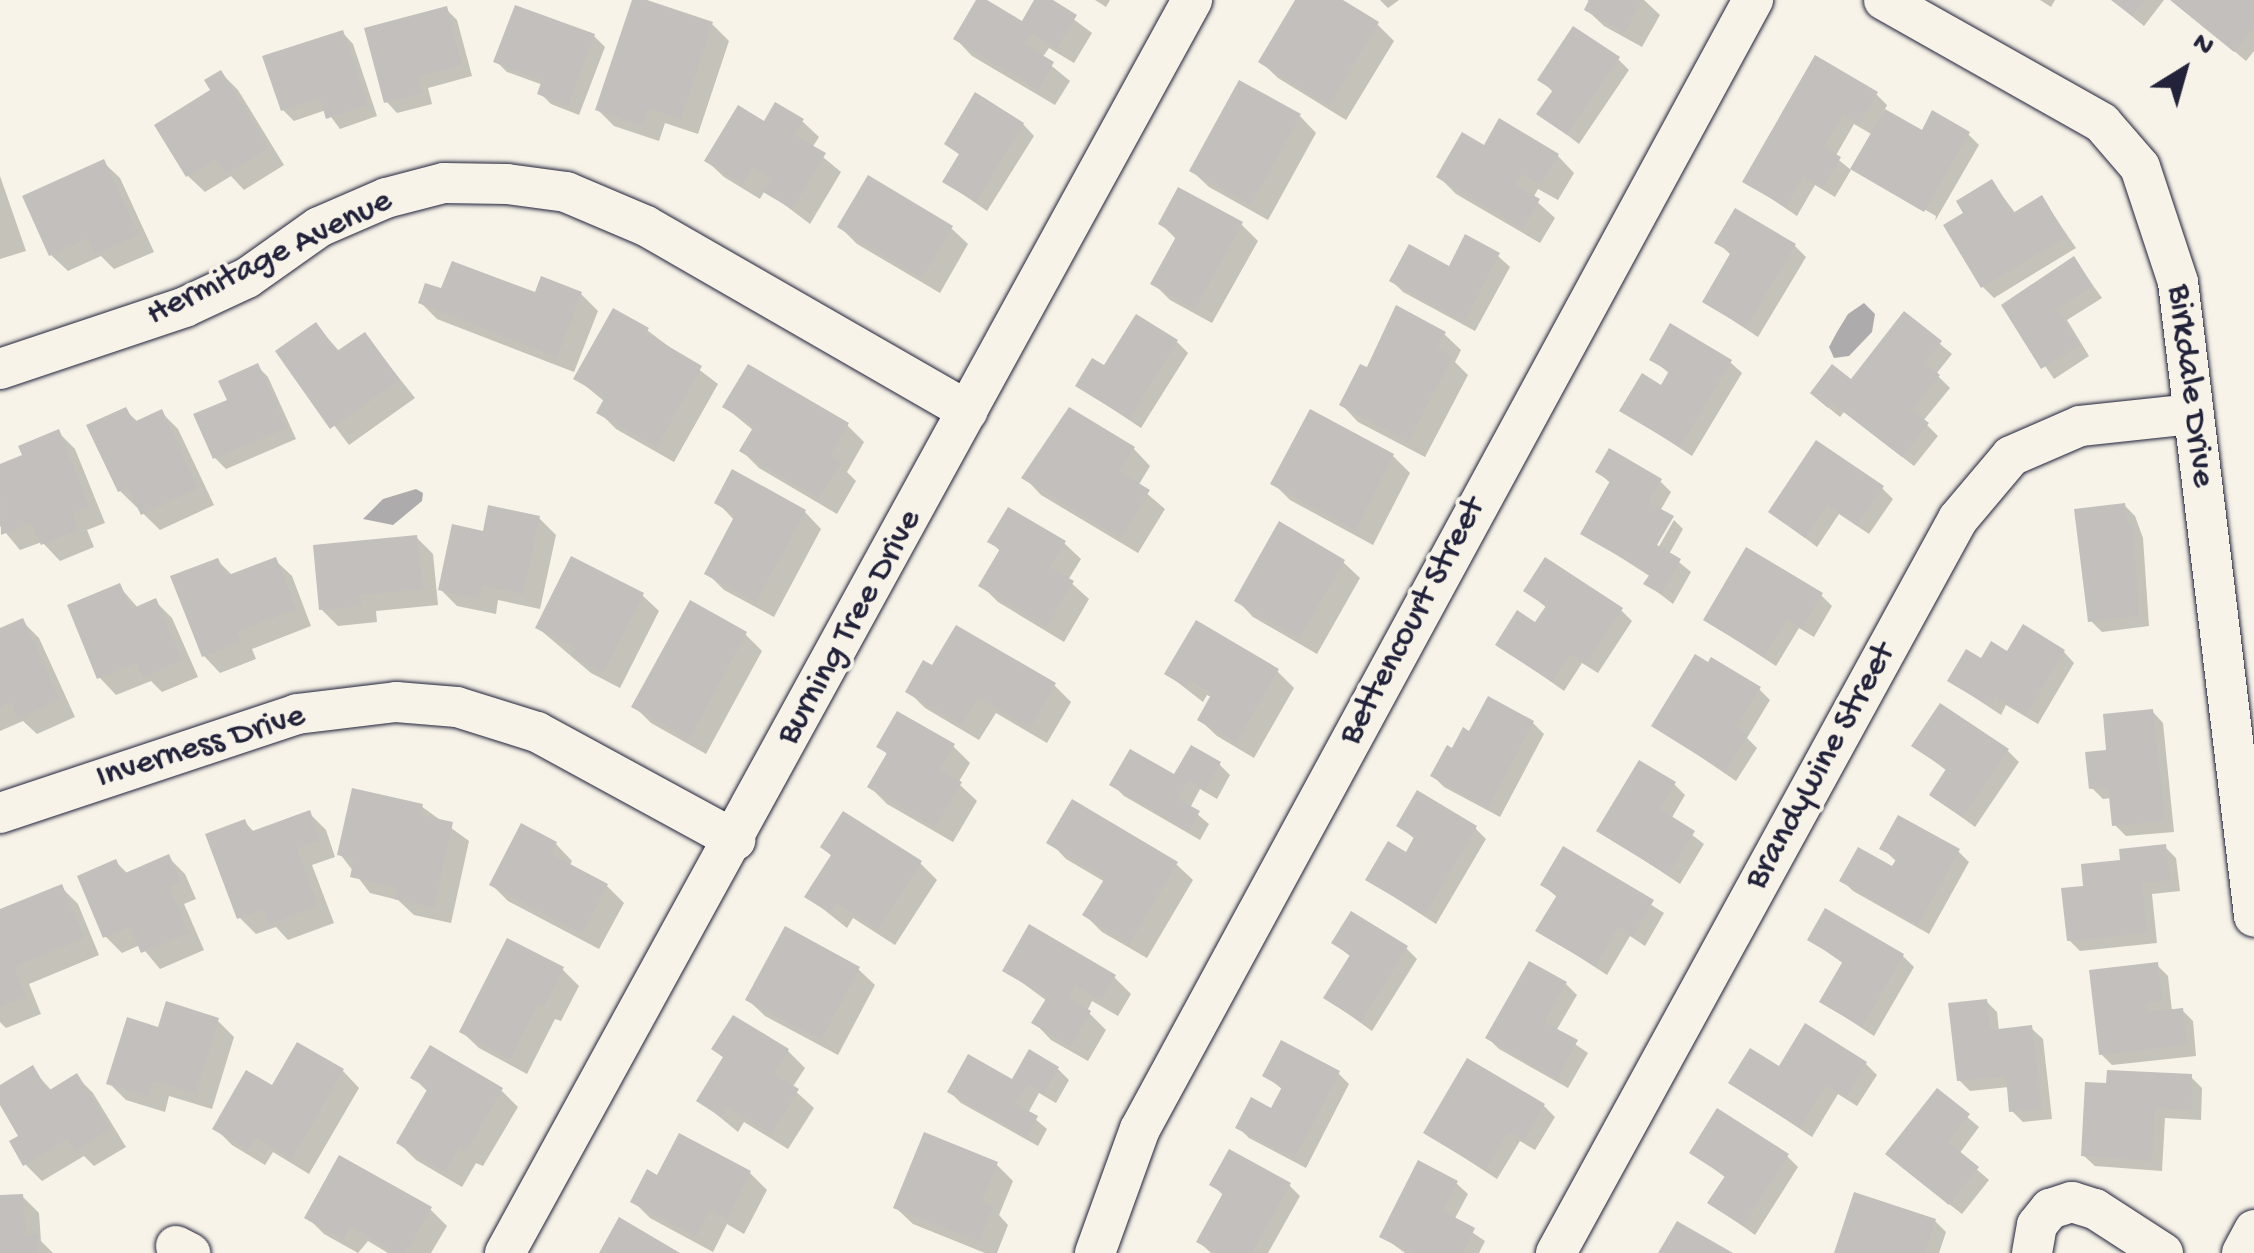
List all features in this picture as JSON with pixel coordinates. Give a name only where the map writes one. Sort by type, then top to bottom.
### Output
[{"type":"street","name":"Burning Tree Drive","points":[[505,1253],[735,840],[1192,0]]},
{"type":"street","name":"Bettencourt Street","points":[[1095,1253],[1140,1129],[1753,0]]},
{"type":"street","name":"Birkdale Drive","points":[[1884,0],[2102,123],[2140,167],[2178,282],[2254,916]]},
{"type":"street","name":"Hermitage Avenue","points":[[0,369],[185,307],[247,278],[319,227],[386,198],[444,183],[507,184],[566,192],[646,226],[968,411]]},
{"type":"street","name":"Brandywine Street","points":[[1556,1253],[1958,519],[2012,456],[2080,426],[2193,414]]},
{"type":"street","name":"Inverness Drive","points":[[0,813],[297,714],[396,702],[457,707],[537,732],[735,840]]},
{"type":"street","points":[[2032,1253],[2036,1225],[2050,1210],[2072,1202],[2096,1210],[2163,1253]]},
{"type":"street","points":[[2242,1253],[2254,1230]]},
{"type":"shaded area","points":[[1864,303],[1875,314],[1872,332],[1849,356],[1834,358],[1829,347],[1837,332],[1848,314]]},
{"type":"shaded area","points":[[416,489],[423,493],[422,501],[393,525],[363,519],[383,499]]},
{"type":"building","points":[[632,0],[647,0],[713,22],[681,119],[648,108],[642,126],[595,110]]},
{"type":"building","points":[[976,0],[987,0],[1022,21],[1034,0],[1053,0],[1077,15],[1057,48],[1031,33],[1024,44],[1054,62],[1038,90],[953,39]]},
{"type":"building","points":[[1295,0],[1343,0],[1379,22],[1329,106],[1258,62]]},
{"type":"building","points":[[1589,0],[1642,0],[1625,33],[1584,10]]},
{"type":"building","points":[[2111,0],[2145,0],[2132,16]]},
{"type":"building","points":[[2170,0],[2254,0],[2254,26],[2234,52]]},
{"type":"building","points":[[515,5],[595,34],[568,106],[537,94],[542,80],[493,62]]},
{"type":"building","points":[[447,6],[462,65],[418,77],[422,93],[384,103],[364,28]]},
{"type":"building","points":[[1573,26],[1620,57],[1567,135],[1536,114],[1553,90],[1537,80]]},
{"type":"building","points":[[343,30],[368,105],[326,119],[320,98],[281,111],[262,56]]},
{"type":"building","points":[[1815,55],[1878,92],[1859,124],[1843,115],[1824,147],[1841,157],[1823,188],[1803,176],[1786,207],[1742,182]]},
{"type":"building","points":[[221,70],[269,148],[226,174],[216,159],[186,177],[154,125],[210,90],[204,80]]},
{"type":"building","points":[[1239,80],[1301,114],[1251,205],[1189,171]]},
{"type":"building","points":[[975,92],[1024,123],[976,202],[942,182],[959,154],[944,144]]},
{"type":"building","points":[[775,102],[804,119],[794,135],[826,153],[792,209],[763,192],[771,179],[752,167],[743,184],[704,161],[738,105],[764,121]]},
{"type":"building","points":[[1885,109],[1922,130],[1932,110],[1970,132],[1924,212],[1850,169]]},
{"type":"building","points":[[1499,118],[1559,154],[1541,185],[1521,174],[1515,185],[1540,199],[1523,229],[1436,177],[1462,132],[1484,145]]},
{"type":"building","points":[[104,159],[139,235],[95,254],[88,238],[49,256],[22,196]]},
{"type":"building","points":[[868,175],[953,226],[922,278],[837,227]]},
{"type":"building","points":[[1992,179],[2013,213],[2042,195],[2067,237],[1981,288],[1943,225],[1963,213],[1956,201]]},
{"type":"building","points":[[1178,187],[1243,222],[1195,309],[1150,284],[1177,235],[1158,224]]},
{"type":"building","points":[[1735,208],[1796,244],[1746,328],[1702,302],[1731,252],[1714,243]]},
{"type":"building","points":[[1465,234],[1500,253],[1464,322],[1389,281],[1409,244],[1449,266]]},
{"type":"building","points":[[2074,256],[2093,286],[2057,309],[2080,345],[2041,369],[2001,305]]},
{"type":"building","points":[[452,261],[535,292],[541,276],[582,292],[557,357],[418,303],[425,283],[441,288]]},
{"type":"building","points":[[1396,305],[1446,332],[1437,348],[1453,356],[1408,442],[1339,405],[1360,364],[1367,367]]},
{"type":"building","points":[[613,308],[702,366],[657,447],[596,413],[605,397],[573,379]]},
{"type":"building","points":[[1904,311],[1942,341],[1925,363],[1940,375],[1912,410],[1929,423],[1902,457],[1832,403],[1828,408],[1810,393],[1832,364],[1851,379]]},
{"type":"building","points":[[1136,314],[1178,340],[1129,419],[1075,386],[1092,358],[1104,365]]},
{"type":"building","points":[[316,322],[337,351],[365,332],[400,380],[330,429],[275,351]]},
{"type":"building","points":[[1670,323],[1732,360],[1680,447],[1619,411],[1642,373],[1661,385],[1669,371],[1649,360]]},
{"type":"building","points":[[258,363],[287,428],[213,459],[193,414],[227,400],[218,381]]},
{"type":"building","points":[[748,364],[849,423],[830,456],[841,462],[819,499],[739,451],[754,426],[722,407]]},
{"type":"building","points":[[126,407],[134,422],[162,409],[198,488],[141,515],[128,488],[118,492],[86,425]]},
{"type":"building","points":[[1069,407],[1135,447],[1120,472],[1150,490],[1121,538],[1021,478]]},
{"type":"building","points":[[1310,409],[1394,454],[1356,530],[1270,484]]},
{"type":"building","points":[[59,429],[89,506],[72,513],[79,530],[41,545],[31,523],[1,535],[0,464],[22,455],[18,446]]},
{"type":"building","points":[[1816,440],[1884,486],[1857,525],[1827,505],[1805,538],[1768,512]]},
{"type":"building","points":[[1609,448],[1662,479],[1648,502],[1674,516],[1657,545],[1681,559],[1661,594],[1643,584],[1650,574],[1580,534],[1610,481],[1595,472]]},
{"type":"building","points":[[732,469],[806,510],[756,602],[704,574],[735,515],[714,503]]},
{"type":"building","points":[[2125,503],[2128,524],[2133,524],[2139,616],[2088,622],[2074,509]]},
{"type":"building","points":[[488,505],[540,516],[523,594],[482,585],[479,599],[438,590],[452,524],[483,531]]},
{"type":"building","points":[[1008,507],[1066,541],[1050,567],[1074,581],[1047,627],[978,586],[1000,549],[987,542]]},
{"type":"building","points":[[1279,521],[1345,560],[1299,639],[1234,601]]},
{"type":"building","points":[[417,535],[423,589],[360,595],[362,606],[319,610],[313,545]]},
{"type":"building","points":[[1746,547],[1823,593],[1802,628],[1787,619],[1764,657],[1703,620]]},
{"type":"building","points":[[571,556],[644,593],[603,673],[571,656],[575,648],[535,628]]},
{"type":"building","points":[[276,557],[296,609],[237,632],[241,642],[202,657],[170,576],[218,558],[226,576]]},
{"type":"building","points":[[1545,557],[1623,608],[1586,664],[1570,654],[1552,682],[1495,645],[1517,610],[1535,622],[1546,606],[1523,591]]},
{"type":"building","points":[[120,583],[131,609],[156,598],[182,660],[143,677],[137,663],[97,679],[67,605]]},
{"type":"building","points":[[690,600],[747,632],[689,739],[631,707]]},
{"type":"building","points":[[23,618],[60,700],[18,719],[11,702],[0,707],[0,628]]},
{"type":"building","points":[[1196,620],[1279,669],[1236,743],[1197,720],[1212,693],[1190,680],[1186,687],[1164,674]]},
{"type":"building","points":[[2023,624],[2065,650],[2026,715],[1995,696],[1989,706],[1947,681],[1966,649],[1981,658],[1991,641],[2007,651]]},
{"type":"building","points":[[956,625],[1056,683],[1030,728],[978,698],[962,725],[905,692],[923,660],[932,665]]},
{"type":"building","points":[[1695,654],[1708,662],[1711,657],[1761,687],[1736,727],[1748,735],[1725,772],[1651,726]]},
{"type":"building","points":[[1488,696],[1534,721],[1488,808],[1430,776],[1447,745],[1452,748],[1463,727],[1469,731]]},
{"type":"building","points":[[1940,703],[2009,749],[1963,818],[1929,795],[1946,769],[1911,746]]},
{"type":"building","points":[[2153,709],[2165,821],[2112,826],[2108,787],[2089,789],[2085,752],[2106,750],[2103,714]]},
{"type":"building","points":[[897,711],[955,744],[939,770],[962,782],[935,827],[867,787],[887,753],[876,747]]},
{"type":"building","points":[[1191,745],[1221,762],[1205,790],[1188,780],[1178,799],[1200,811],[1189,831],[1109,785],[1130,749],[1174,774]]},
{"type":"building","points":[[1639,760],[1676,782],[1660,809],[1695,831],[1668,875],[1596,831]]},
{"type":"building","points":[[352,788],[423,804],[420,815],[453,822],[434,908],[394,899],[397,888],[350,877],[354,859],[337,855]]},
{"type":"building","points":[[1417,790],[1477,826],[1425,915],[1365,880],[1388,841],[1406,852],[1414,837],[1396,826]]},
{"type":"building","points":[[1072,799],[1178,862],[1129,944],[1082,915],[1105,878],[1046,843]]},
{"type":"building","points":[[310,810],[320,840],[297,849],[318,906],[269,924],[264,909],[237,919],[205,834],[245,819],[250,832]]},
{"type":"building","points":[[843,811],[922,861],[878,930],[836,903],[830,913],[804,897],[831,855],[820,847]]},
{"type":"building","points":[[1898,815],[1960,849],[1918,925],[1839,881],[1858,847],[1892,866],[1897,858],[1879,849]]},
{"type":"building","points":[[521,823],[557,842],[551,854],[608,884],[582,934],[489,885]]},
{"type":"building","points":[[2166,844],[2170,880],[2142,883],[2147,933],[2067,941],[2061,888],[2083,886],[2081,864],[2120,860],[2119,849]]},
{"type":"building","points":[[1563,846],[1654,900],[1633,936],[1618,927],[1595,966],[1535,931],[1557,895],[1540,885]]},
{"type":"building","points":[[169,854],[181,882],[169,887],[189,933],[141,953],[130,927],[103,938],[77,876],[116,859],[123,874]]},
{"type":"building","points":[[62,884],[84,938],[14,967],[26,997],[0,1007],[0,909]]},
{"type":"building","points":[[1825,908],[1904,954],[1862,1027],[1819,1002],[1843,961],[1807,940]]},
{"type":"building","points":[[1351,911],[1408,946],[1361,1022],[1323,998],[1350,955],[1331,943]]},
{"type":"building","points":[[1029,924],[1116,975],[1101,1001],[1075,986],[1069,998],[1091,1011],[1071,1046],[1031,1023],[1047,997],[1002,971]]},
{"type":"building","points":[[785,926],[860,967],[821,1040],[745,1000]]},
{"type":"building","points":[[507,938],[564,967],[544,1006],[538,1004],[510,1059],[459,1032]]},
{"type":"building","points":[[1529,961],[1567,982],[1544,1022],[1578,1040],[1557,1079],[1485,1038]]},
{"type":"building","points":[[2158,962],[2162,1001],[2145,1003],[2146,1012],[2183,1008],[2187,1045],[2099,1055],[2089,970]]},
{"type":"building","points":[[1987,999],[1990,1030],[2032,1025],[2042,1109],[2009,1112],[2006,1076],[1957,1081],[1948,1003]]},
{"type":"building","points":[[166,1001],[219,1018],[196,1094],[153,1081],[148,1097],[106,1084],[127,1017],[158,1027]]},
{"type":"building","points":[[733,1015],[789,1049],[774,1074],[799,1089],[771,1134],[727,1107],[721,1117],[696,1101],[723,1057],[711,1049]]},
{"type":"building","points":[[1805,1023],[1867,1062],[1846,1097],[1826,1085],[1800,1128],[1728,1083],[1750,1048],[1779,1066]]},
{"type":"building","points":[[1281,1040],[1340,1071],[1295,1158],[1235,1128],[1251,1097],[1271,1108],[1282,1087],[1262,1076]]},
{"type":"building","points":[[297,1042],[344,1069],[292,1159],[255,1137],[248,1150],[212,1129],[246,1070],[272,1085]]},
{"type":"building","points":[[430,1045],[503,1088],[466,1152],[459,1148],[445,1172],[396,1143],[428,1088],[410,1078]]},
{"type":"building","points":[[1029,1049],[1059,1067],[1044,1093],[1028,1084],[1016,1104],[1038,1116],[1027,1137],[947,1092],[968,1054],[1012,1079]]},
{"type":"building","points":[[1467,1058],[1545,1104],[1524,1140],[1508,1132],[1485,1170],[1423,1133]]},
{"type":"building","points":[[33,1065],[48,1091],[77,1073],[111,1129],[75,1151],[68,1139],[23,1166],[9,1141],[18,1136],[0,1105],[0,1085]]},
{"type":"building","points":[[2107,1070],[2192,1074],[2191,1110],[2155,1108],[2152,1161],[2081,1156],[2085,1082],[2106,1083]]},
{"type":"building","points":[[1937,1088],[1970,1114],[1948,1142],[1979,1167],[1949,1205],[1885,1154]]},
{"type":"building","points":[[1717,1108],[1789,1154],[1743,1226],[1707,1203],[1725,1176],[1689,1153]]},
{"type":"building","points":[[924,1132],[998,1162],[982,1201],[993,1206],[979,1242],[893,1208]]},
{"type":"building","points":[[679,1133],[751,1171],[727,1219],[710,1209],[696,1237],[630,1202],[647,1169],[657,1175]]},
{"type":"building","points":[[1229,1149],[1291,1183],[1252,1253],[1217,1253],[1196,1242],[1223,1193],[1209,1185]]},
{"type":"building","points":[[339,1155],[432,1207],[406,1253],[397,1253],[350,1226],[343,1240],[304,1218]]},
{"type":"building","points":[[1418,1160],[1458,1181],[1443,1211],[1475,1228],[1463,1253],[1411,1253],[1379,1237]]},
{"type":"building","points":[[1854,1192],[1936,1219],[1925,1253],[1834,1253]]},
{"type":"building","points":[[23,1194],[26,1235],[38,1234],[39,1253],[0,1253],[0,1195]]},
{"type":"building","points":[[619,1217],[680,1253],[599,1253]]},
{"type":"building","points":[[1677,1221],[1733,1253],[1658,1253]]}]
